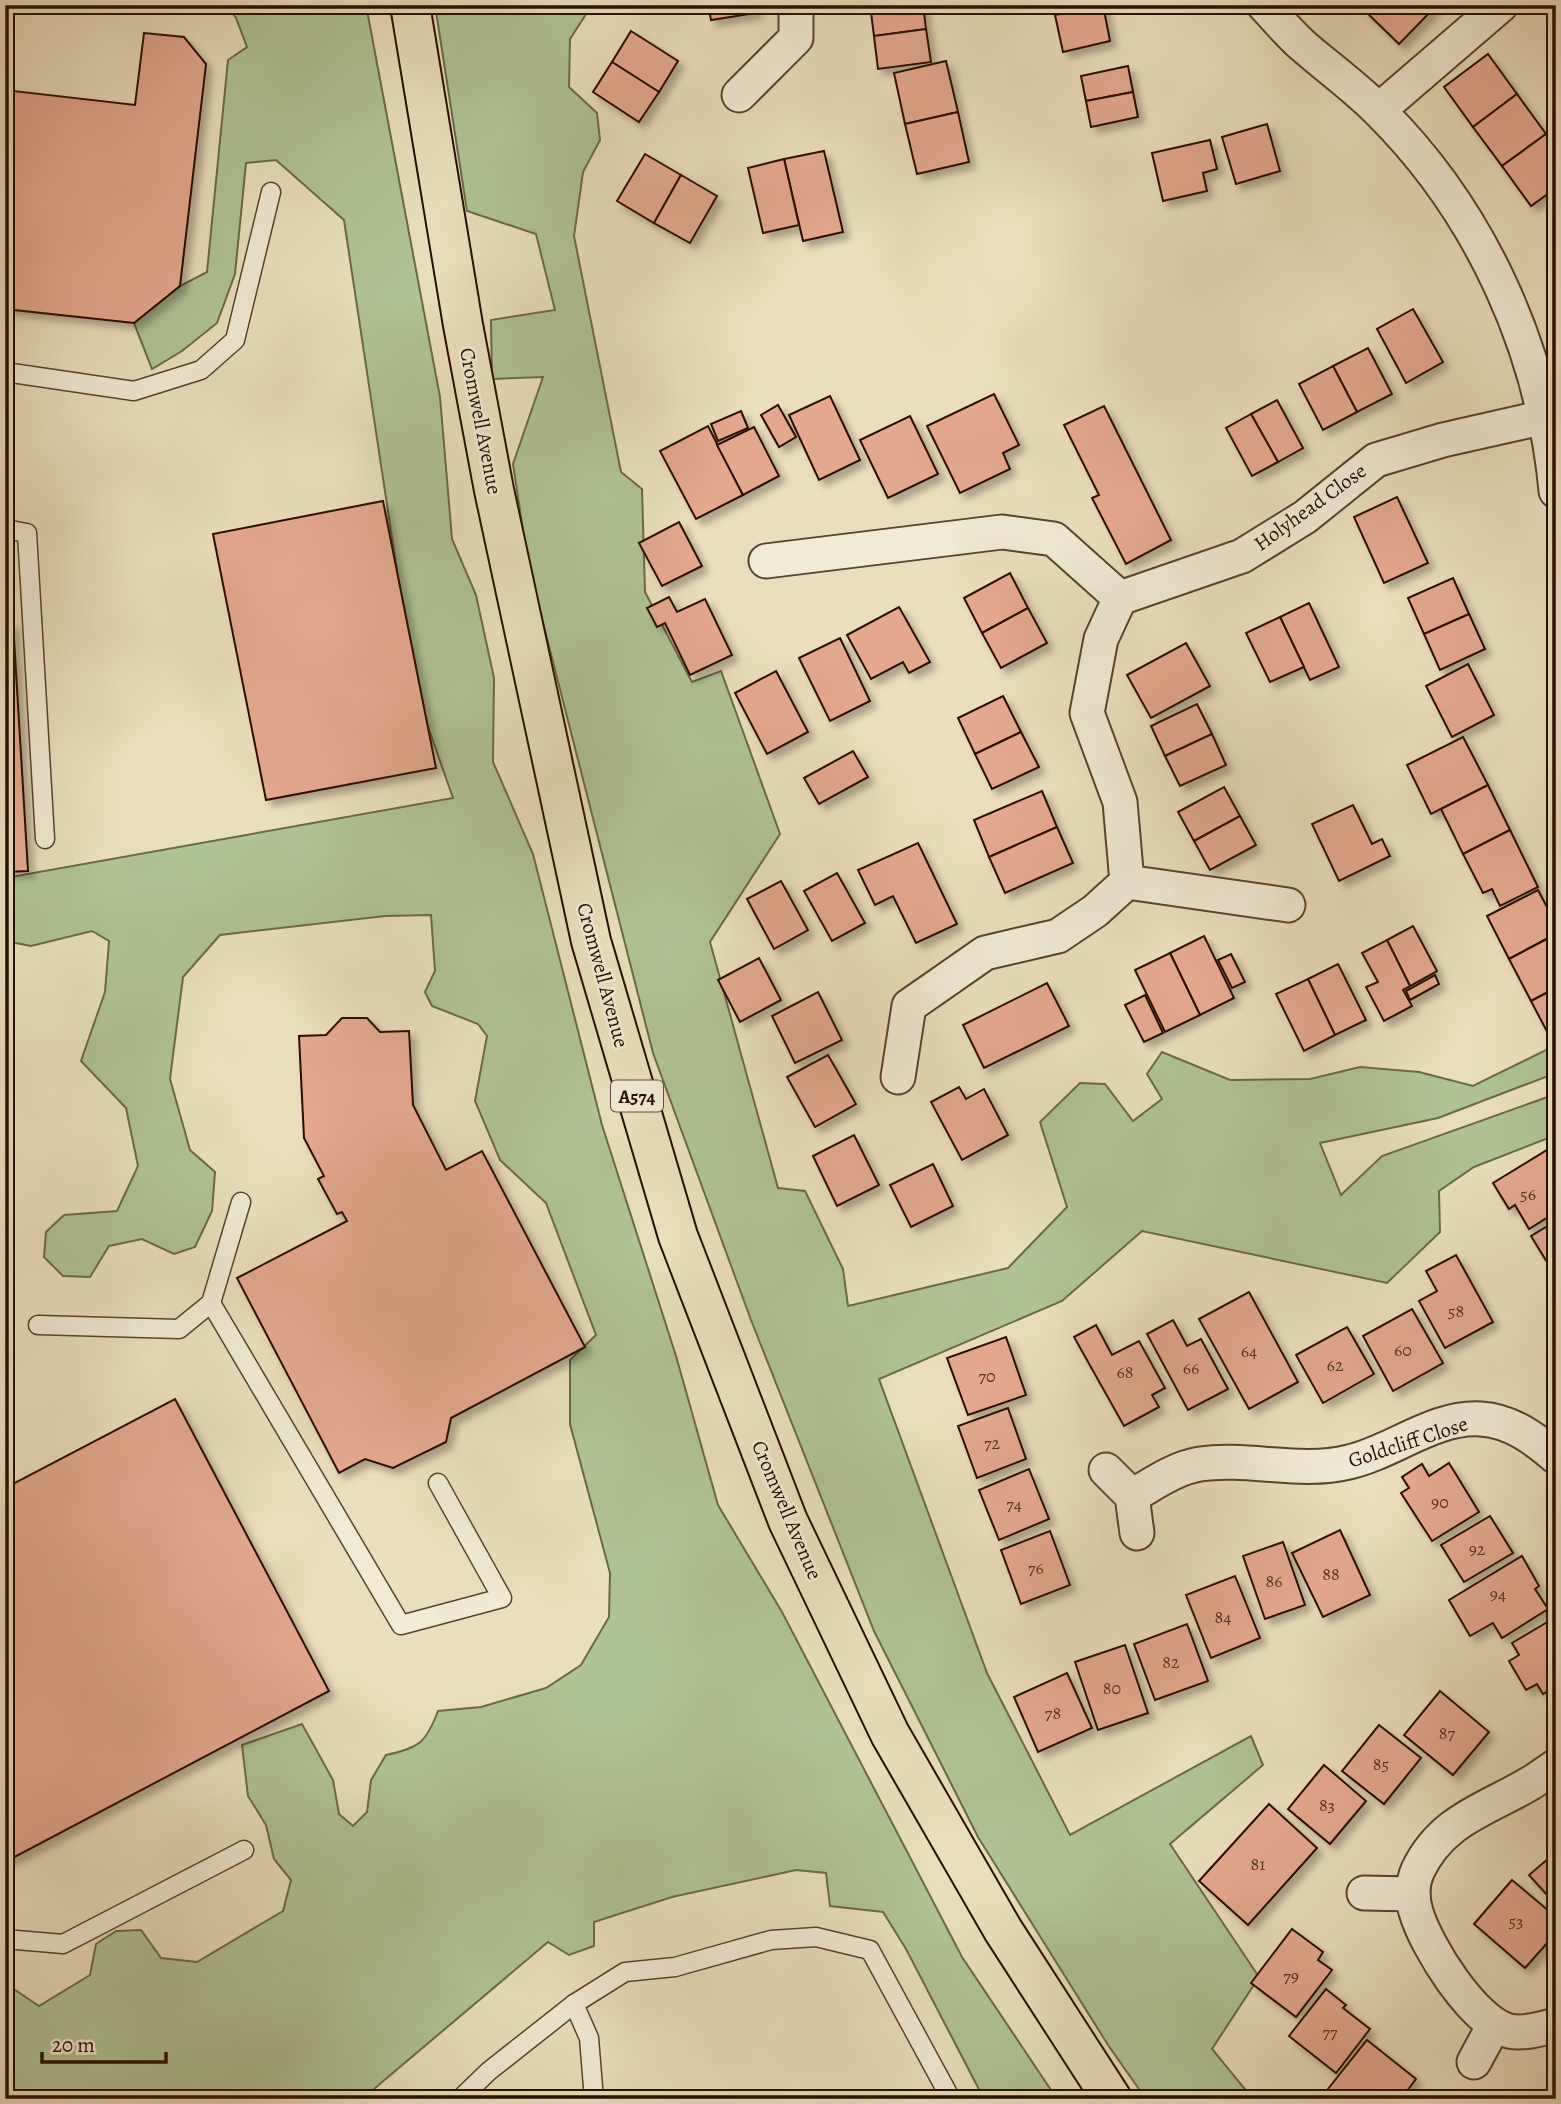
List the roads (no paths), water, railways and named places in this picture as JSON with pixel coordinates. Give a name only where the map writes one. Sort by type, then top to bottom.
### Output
[{"type":"main road","name":"Cromwell Avenue","points":[[410,5],[463,325],[494,490],[588,928],[678,1236],[788,1521],[890,1734],[1003,1930],[1112,2099]]},
{"type":"street","points":[[739,95],[796,38],[796,5]]},
{"type":"street","points":[[1264,5],[1298,42],[1379,110],[1443,186],[1490,262],[1510,304],[1545,417],[1556,491]]},
{"type":"street","points":[[1379,110],[1501,5]]},
{"type":"street","name":"Holyhead Close","points":[[1120,598],[1242,556],[1305,517],[1376,460],[1443,440],[1545,417]]},
{"type":"street","points":[[766,561],[1002,532],[1054,540],[1120,598],[1101,639],[1087,713],[1121,802],[1127,882]]},
{"type":"street","points":[[1127,882],[1288,905]]},
{"type":"street","points":[[898,1077],[909,1006],[985,953],[1058,936],[1095,911],[1127,882]]},
{"type":"street","name":"Goldcliff Close","points":[[1132,1496],[1175,1471],[1199,1464],[1326,1467],[1352,1462],[1431,1429],[1477,1419],[1496,1421],[1516,1428],[1556,1457]]},
{"type":"street","points":[[1106,1470],[1132,1496],[1137,1533]]},
{"type":"street","points":[[1556,1766],[1530,1784],[1461,1819],[1442,1835],[1417,1873],[1413,1894],[1425,1936],[1477,2012],[1494,2025],[1508,2031],[1527,2032],[1556,2025]]},
{"type":"street","points":[[1364,1893],[1413,1894]]},
{"type":"street","points":[[1474,2062],[1494,2025]]},
{"type":"lane","points":[[5,372],[134,391],[201,370],[235,340],[271,192]]},
{"type":"lane","points":[[5,528],[27,533],[46,839]]},
{"type":"lane","points":[[38,1325],[179,1329],[211,1303],[241,1202]]},
{"type":"lane","points":[[211,1303],[401,1626],[502,1598],[439,1483]]},
{"type":"lane","points":[[5,1939],[63,1944],[244,1850]]},
{"type":"lane","points":[[460,2099],[489,2071],[574,2004],[625,1972],[675,1967],[771,1940],[816,1937],[870,1950],[951,2099]]},
{"type":"lane","points":[[574,2004],[589,2038],[594,2099]]}]
